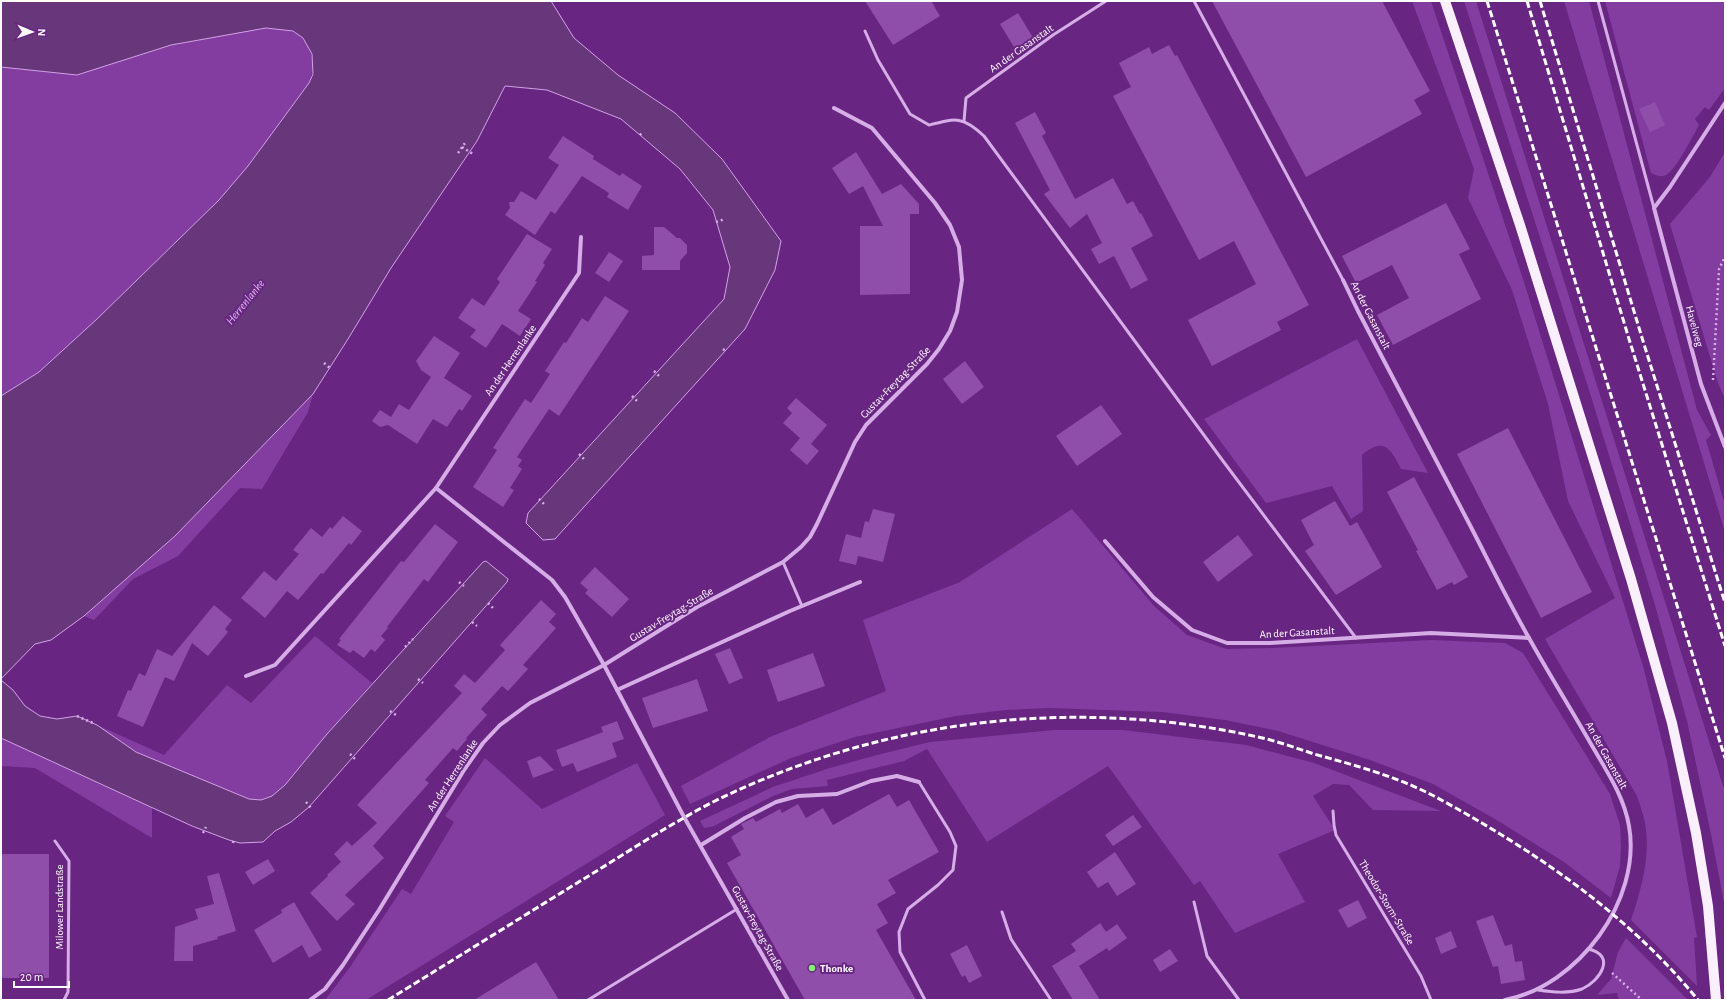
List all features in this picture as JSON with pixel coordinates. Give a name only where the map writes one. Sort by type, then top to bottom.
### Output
[{"type":"main road","points":[[1445,1],[1520,225],[1631,579],[1672,723],[1696,833],[1708,906],[1716,997]]},
{"type":"street","points":[[1654,208],[1670,187],[1725,103]]},
{"type":"street","name":"Gustav-Freytag-Straße","points":[[786,1000],[604,665],[697,607],[783,562],[801,547],[810,536],[855,442],[866,425],[888,401],[927,364],[939,349],[950,331],[956,312],[961,287],[961,268],[958,247],[950,225],[935,203],[872,128],[834,108]]},
{"type":"street","name":"Havelweg","points":[[1654,208],[1701,384],[1725,447]]},
{"type":"street","name":"An der Herrenlanke","points":[[246,676],[275,665],[436,488],[579,273],[581,237]]},
{"type":"street","name":"An der Gasanstalt","points":[[1343,280],[1529,638],[1615,785],[1625,810],[1629,826],[1631,850],[1630,868],[1622,894],[1612,914],[1602,932],[1588,949]]},
{"type":"street","points":[[436,488],[552,580],[565,597],[604,665]]},
{"type":"street","name":"An der Gasanstalt","points":[[1105,541],[1153,597],[1192,630],[1227,643],[1270,643],[1431,633],[1529,638]]},
{"type":"street","points":[[617,690],[802,606],[860,582]]},
{"type":"street","name":"An der Herrenlanke","points":[[310,1000],[325,989],[343,965],[379,910],[464,770],[483,743],[500,725],[530,702],[604,665]]},
{"type":"street","points":[[701,845],[745,818],[776,802],[798,796],[837,794],[871,781],[897,776],[919,782]]},
{"type":"street","points":[[1506,1000],[1538,990],[1571,968],[1588,949]]},
{"type":"lane","name":"An der Gasanstalt","points":[[964,121],[966,98],[1053,35],[1106,1]]},
{"type":"lane","name":"An der Gasanstalt","points":[[1194,1],[1343,280]]},
{"type":"lane","name":"Havelweg","points":[[1598,1],[1654,208]]},
{"type":"lane","points":[[865,31],[878,60],[910,114],[929,125],[947,120],[964,121],[972,125],[984,136],[1214,449],[1356,638]]},
{"type":"lane","points":[[783,562],[802,606]]},
{"type":"lane","points":[[919,782],[950,832],[956,846],[953,870],[938,885],[908,909],[899,932],[900,952],[926,1000]]},
{"type":"lane","name":"Theodor-Storm-Straße","points":[[1333,811],[1336,835],[1421,976],[1430,1000]]},
{"type":"lane","name":"Milower Landstraße","points":[[55,841],[69,861],[68,992],[64,1000]]},
{"type":"lane","points":[[1194,902],[1207,956],[1239,1000]]},
{"type":"lane","points":[[588,1000],[737,909]]},
{"type":"lane","points":[[1002,912],[1012,939],[1051,1000]]},
{"type":"lane","points":[[1538,990],[1559,992],[1580,990],[1594,983],[1604,966],[1603,959],[1599,953],[1588,949]]},
{"type":"path","points":[[640,135],[644,131]]},
{"type":"path","points":[[458,153],[465,143]]},
{"type":"path","points":[[462,147],[473,154]]},
{"type":"path","points":[[716,222],[724,219]]},
{"type":"path","points":[[1713,380],[1718,268],[1725,257]]},
{"type":"path","points":[[723,349],[727,352]]},
{"type":"path","points":[[324,362],[331,369]]},
{"type":"path","points":[[654,372],[659,376]]},
{"type":"path","points":[[632,396],[637,401]]},
{"type":"path","points":[[578,454],[584,459]]},
{"type":"path","points":[[539,499],[544,504]]},
{"type":"path","points":[[460,582],[464,586]]},
{"type":"path","points":[[488,603],[493,608]]},
{"type":"path","points":[[472,622],[477,626]]},
{"type":"path","points":[[405,647],[413,638]]},
{"type":"path","points":[[418,679],[423,683]]},
{"type":"path","points":[[390,711],[396,715]]},
{"type":"path","points":[[78,716],[93,723]]},
{"type":"path","points":[[350,754],[357,760]]},
{"type":"path","points":[[306,802],[311,808]]},
{"type":"path","points":[[203,833],[206,827]]},
{"type":"path","points":[[233,843],[234,838]]},
{"type":"path","points":[[1604,966],[1642,1000]]},
{"type":"shaded area","points":[[1412,1],[1431,1],[1523,279],[1643,666],[1667,761],[1697,937],[1694,938],[1697,986],[1631,920],[1644,873],[1647,848],[1645,823],[1637,796],[1545,639],[1615,598],[1568,501],[1548,404],[1512,290],[1468,198],[1474,169]]},
{"type":"shaded area","points":[[1464,1],[1476,1],[1725,792],[1725,908],[1687,721],[1655,605],[1589,390]]},
{"type":"shaded area","points":[[1564,1],[1589,1],[1697,410],[1711,435],[1706,440],[1725,505],[1725,532]]},
{"type":"shaded area","points":[[1605,1],[1725,1],[1725,88],[1709,110],[1705,107],[1695,119],[1699,125],[1693,137],[1675,167],[1664,176],[1658,176],[1651,173]]},
{"type":"shaded area","points":[[266,28],[284,29],[294,32],[305,41],[309,47],[312,61],[309,83],[248,166],[219,200],[97,319],[39,372],[1,396],[1,67],[77,75],[171,45]]},
{"type":"shaded area","points":[[1725,152],[1725,399],[1718,383],[1670,224],[1710,177]]},
{"type":"shaded area","points":[[1357,339],[1428,473],[1401,469],[1394,456],[1386,447],[1376,446],[1362,455],[1363,511],[1351,519],[1332,486],[1266,503],[1204,419]]},
{"type":"shaded area","points":[[313,394],[308,412],[262,489],[240,488],[178,556],[133,579],[94,620],[84,616],[175,536]]},
{"type":"shaded area","points":[[1072,509],[1154,606],[1187,635],[1226,649],[1432,640],[1505,643],[1523,653],[1610,794],[1620,825],[1621,846],[1620,866],[1611,898],[1564,862],[1500,822],[1433,784],[1370,760],[1278,731],[1225,720],[1163,712],[1049,708],[1005,710],[956,716],[855,737],[791,758],[690,804],[681,786],[770,737],[886,691],[863,620],[960,582]]},
{"type":"shaded area","points":[[315,636],[372,683],[285,785],[272,796],[261,800],[249,799],[136,752],[97,725],[164,755],[227,685],[251,703]]},
{"type":"shaded area","points":[[1054,730],[1123,730],[1246,745],[1314,763],[1441,811],[1373,810],[1349,785],[1333,784],[1313,796],[1335,830],[1278,854],[1305,902],[1235,933],[1200,881],[1194,885],[1108,766],[987,842],[927,749],[904,761],[827,780],[828,786],[792,789],[773,796],[714,826],[704,828],[700,821],[773,787],[830,768],[877,755],[930,742]]},
{"type":"shaded area","points":[[1,738],[152,808],[152,838],[35,768],[1,766]]},
{"type":"shaded area","points":[[485,758],[542,809],[637,763],[665,815],[366,1000],[325,1000],[350,967],[402,889],[411,894],[454,822],[445,816]]},
{"type":"shaded area","points":[[1626,938],[1688,1000],[1619,1000],[1617,993],[1597,995],[1611,979],[1618,952]]},
{"type":"water","name":"Herrenlanke","points":[[1,1],[551,1],[574,38],[618,75],[675,113],[722,159],[781,241],[775,270],[745,329],[555,539],[543,540],[526,523],[528,513],[724,299],[730,267],[713,210],[680,169],[621,119],[547,90],[505,86],[477,141],[391,268],[313,394],[175,536],[84,616],[51,640],[35,644],[1,679],[1,396],[39,372],[97,319],[219,200],[248,166],[309,83],[313,74],[312,54],[303,38],[293,31],[266,28],[171,45],[77,75],[1,67]]},
{"type":"water","points":[[486,561],[508,579],[507,582],[309,807],[291,822],[275,831],[263,842],[240,843],[192,826],[1,738],[1,680],[13,690],[25,706],[40,716],[57,719],[77,716],[97,725],[136,752],[249,799],[261,800],[272,796],[285,785],[327,734],[483,562]]},
{"type":"building","points":[[865,1],[931,1],[940,16],[893,45]]},
{"type":"building","points":[[1212,1],[1382,1],[1430,91],[1414,100],[1422,114],[1306,177]]},
{"type":"building","points":[[1018,13],[1035,41],[1017,52],[1000,24]]},
{"type":"building","points":[[1169,45],[1175,56],[1177,55],[1309,305],[1277,322],[1281,330],[1212,366],[1188,320],[1256,284],[1234,241],[1199,260],[1113,96],[1131,87],[1119,63],[1149,47],[1152,54]]},
{"type":"building","points":[[1655,102],[1665,125],[1650,132],[1639,109]]},
{"type":"building","points":[[1035,112],[1046,133],[1042,136],[1075,199],[1113,178],[1127,204],[1133,201],[1153,236],[1131,248],[1148,280],[1131,289],[1114,256],[1099,264],[1091,249],[1102,243],[1087,214],[1070,228],[1044,194],[1050,190],[1015,123]]},
{"type":"building","points":[[563,136],[594,156],[593,159],[620,176],[622,173],[642,186],[628,210],[607,197],[609,193],[582,176],[555,214],[551,211],[535,235],[505,215],[510,208],[509,202],[514,202],[521,191],[536,200],[559,165],[548,158]]},
{"type":"building","points":[[856,152],[882,194],[901,184],[919,204],[919,214],[910,214],[910,294],[860,295],[860,226],[883,226],[863,186],[849,194],[832,168]]},
{"type":"building","points":[[1446,203],[1470,249],[1459,254],[1481,299],[1393,345],[1377,315],[1409,298],[1392,265],[1356,283],[1342,256]]},
{"type":"building","points":[[654,227],[664,227],[687,245],[687,253],[680,261],[680,270],[642,270],[642,256],[654,255]]},
{"type":"building","points":[[527,234],[552,249],[543,263],[545,265],[535,281],[537,282],[518,311],[531,319],[520,336],[502,324],[486,348],[470,337],[476,330],[458,318],[472,298],[484,306],[500,282],[497,279]]},
{"type":"building","points":[[609,252],[623,261],[609,282],[595,273]]},
{"type":"building","points":[[605,296],[629,311],[559,416],[549,409],[517,457],[522,460],[518,466],[522,469],[510,488],[514,490],[503,507],[473,487],[497,450],[493,448],[525,399],[531,403],[550,374],[545,371],[564,342],[566,343],[582,318],[588,322]]},
{"type":"building","points":[[434,336],[460,353],[444,378],[472,396],[462,411],[459,409],[447,427],[433,419],[417,444],[388,425],[380,427],[372,421],[380,410],[391,417],[399,404],[409,410],[431,377],[421,370],[416,361]]},
{"type":"building","points":[[965,361],[984,387],[962,404],[943,379]]},
{"type":"building","points":[[796,398],[827,425],[811,444],[819,451],[807,465],[790,450],[800,438],[783,423],[792,413],[787,408]]},
{"type":"building","points":[[1101,405],[1122,434],[1077,466],[1056,436]]},
{"type":"building","points":[[1508,428],[1592,592],[1541,618],[1457,454]]},
{"type":"building","points":[[1414,477],[1468,577],[1454,585],[1452,582],[1437,590],[1416,551],[1418,550],[1387,492]]},
{"type":"building","points":[[1335,501],[1350,526],[1357,522],[1382,567],[1336,595],[1305,551],[1314,545],[1301,520]]},
{"type":"building","points":[[873,509],[895,514],[883,562],[858,556],[856,565],[839,561],[846,534],[861,538],[865,521],[869,522]]},
{"type":"building","points":[[343,516],[362,531],[351,545],[349,543],[323,574],[321,573],[298,600],[287,591],[265,618],[241,598],[264,571],[276,581],[299,554],[293,550],[311,528],[322,537],[330,527],[332,529]]},
{"type":"building","points":[[435,524],[458,542],[428,582],[424,579],[387,627],[388,628],[381,636],[385,640],[375,652],[371,649],[364,658],[353,650],[350,653],[337,645],[341,640],[339,639],[401,561],[404,562]]},
{"type":"building","points":[[1238,535],[1253,555],[1218,582],[1203,562]]},
{"type":"building","points":[[595,567],[629,599],[612,617],[585,593],[588,590],[580,583]]},
{"type":"building","points":[[541,600],[556,614],[549,622],[556,628],[523,665],[528,669],[508,691],[502,686],[481,709],[487,715],[466,738],[467,739],[457,751],[453,748],[425,780],[429,783],[373,846],[384,858],[345,895],[355,904],[337,921],[310,893],[341,862],[334,854],[347,841],[352,846],[377,823],[357,805],[462,693],[454,686],[464,674],[475,683],[505,650],[500,645]]},
{"type":"building","points":[[214,605],[232,620],[225,629],[228,632],[208,656],[192,643],[174,681],[165,677],[143,727],[117,716],[128,690],[131,691],[139,673],[145,676],[157,649],[172,656]]},
{"type":"building","points":[[730,648],[743,678],[729,684],[715,654]]},
{"type":"building","points":[[813,653],[825,686],[778,702],[767,670]]},
{"type":"building","points":[[697,679],[708,711],[653,728],[642,698]]},
{"type":"building","points":[[617,721],[624,739],[612,743],[617,757],[577,772],[573,763],[562,767],[556,750],[603,732],[601,727]]},
{"type":"building","points":[[540,756],[554,770],[533,778],[527,761]]},
{"type":"building","points":[[889,794],[897,807],[909,800],[939,852],[888,880],[896,893],[877,904],[888,923],[876,930],[916,1000],[805,1000],[727,863],[741,855],[731,837],[744,829],[741,824],[753,818],[756,822],[780,809],[782,813],[798,804],[806,818],[823,808],[833,825]]},
{"type":"building","points":[[1133,815],[1142,827],[1113,846],[1105,835]]},
{"type":"building","points":[[1115,852],[1136,884],[1117,896],[1108,882],[1098,888],[1087,872]]},
{"type":"building","points":[[1,854],[49,854],[49,978],[1,978]]},
{"type":"building","points":[[268,859],[275,871],[253,885],[245,872]]},
{"type":"building","points":[[219,873],[236,931],[217,937],[218,939],[193,946],[193,961],[174,961],[175,927],[198,919],[195,909],[214,904],[207,876]]},
{"type":"building","points":[[1358,900],[1367,918],[1348,928],[1338,910]]},
{"type":"building","points":[[294,902],[322,950],[309,958],[302,945],[273,963],[254,930],[282,913],[281,910]]},
{"type":"building","points":[[1493,915],[1505,946],[1512,944],[1515,962],[1522,961],[1525,980],[1501,984],[1498,966],[1493,967],[1476,921]]},
{"type":"building","points":[[1100,923],[1106,932],[1117,924],[1127,938],[1109,951],[1107,948],[1079,966],[1100,1000],[1073,1000],[1052,966],[1076,951],[1071,944]]},
{"type":"building","points":[[1451,931],[1457,947],[1441,954],[1435,938]]},
{"type":"building","points":[[967,945],[982,976],[969,983],[965,975],[962,977],[950,954]]},
{"type":"building","points":[[1170,949],[1178,961],[1160,972],[1153,960]]},
{"type":"building","points":[[536,962],[559,1000],[474,1000]]},
{"type":"railway","points":[[1487,1],[1725,758]]},
{"type":"railway","points":[[1527,1],[1629,339],[1725,646]]},
{"type":"railway","points":[[1540,1],[1643,341],[1725,603]]},
{"type":"railway","points":[[388,1000],[669,826],[737,790],[766,778],[851,749],[908,735],[966,725],[1024,719],[1083,717],[1142,720],[1200,726],[1258,737],[1344,762],[1418,788],[1444,801],[1492,829],[1574,883],[1639,938],[1660,958],[1698,1000]]},
{"type":"place","name":"Thonke","points":[[812,968]]}]
